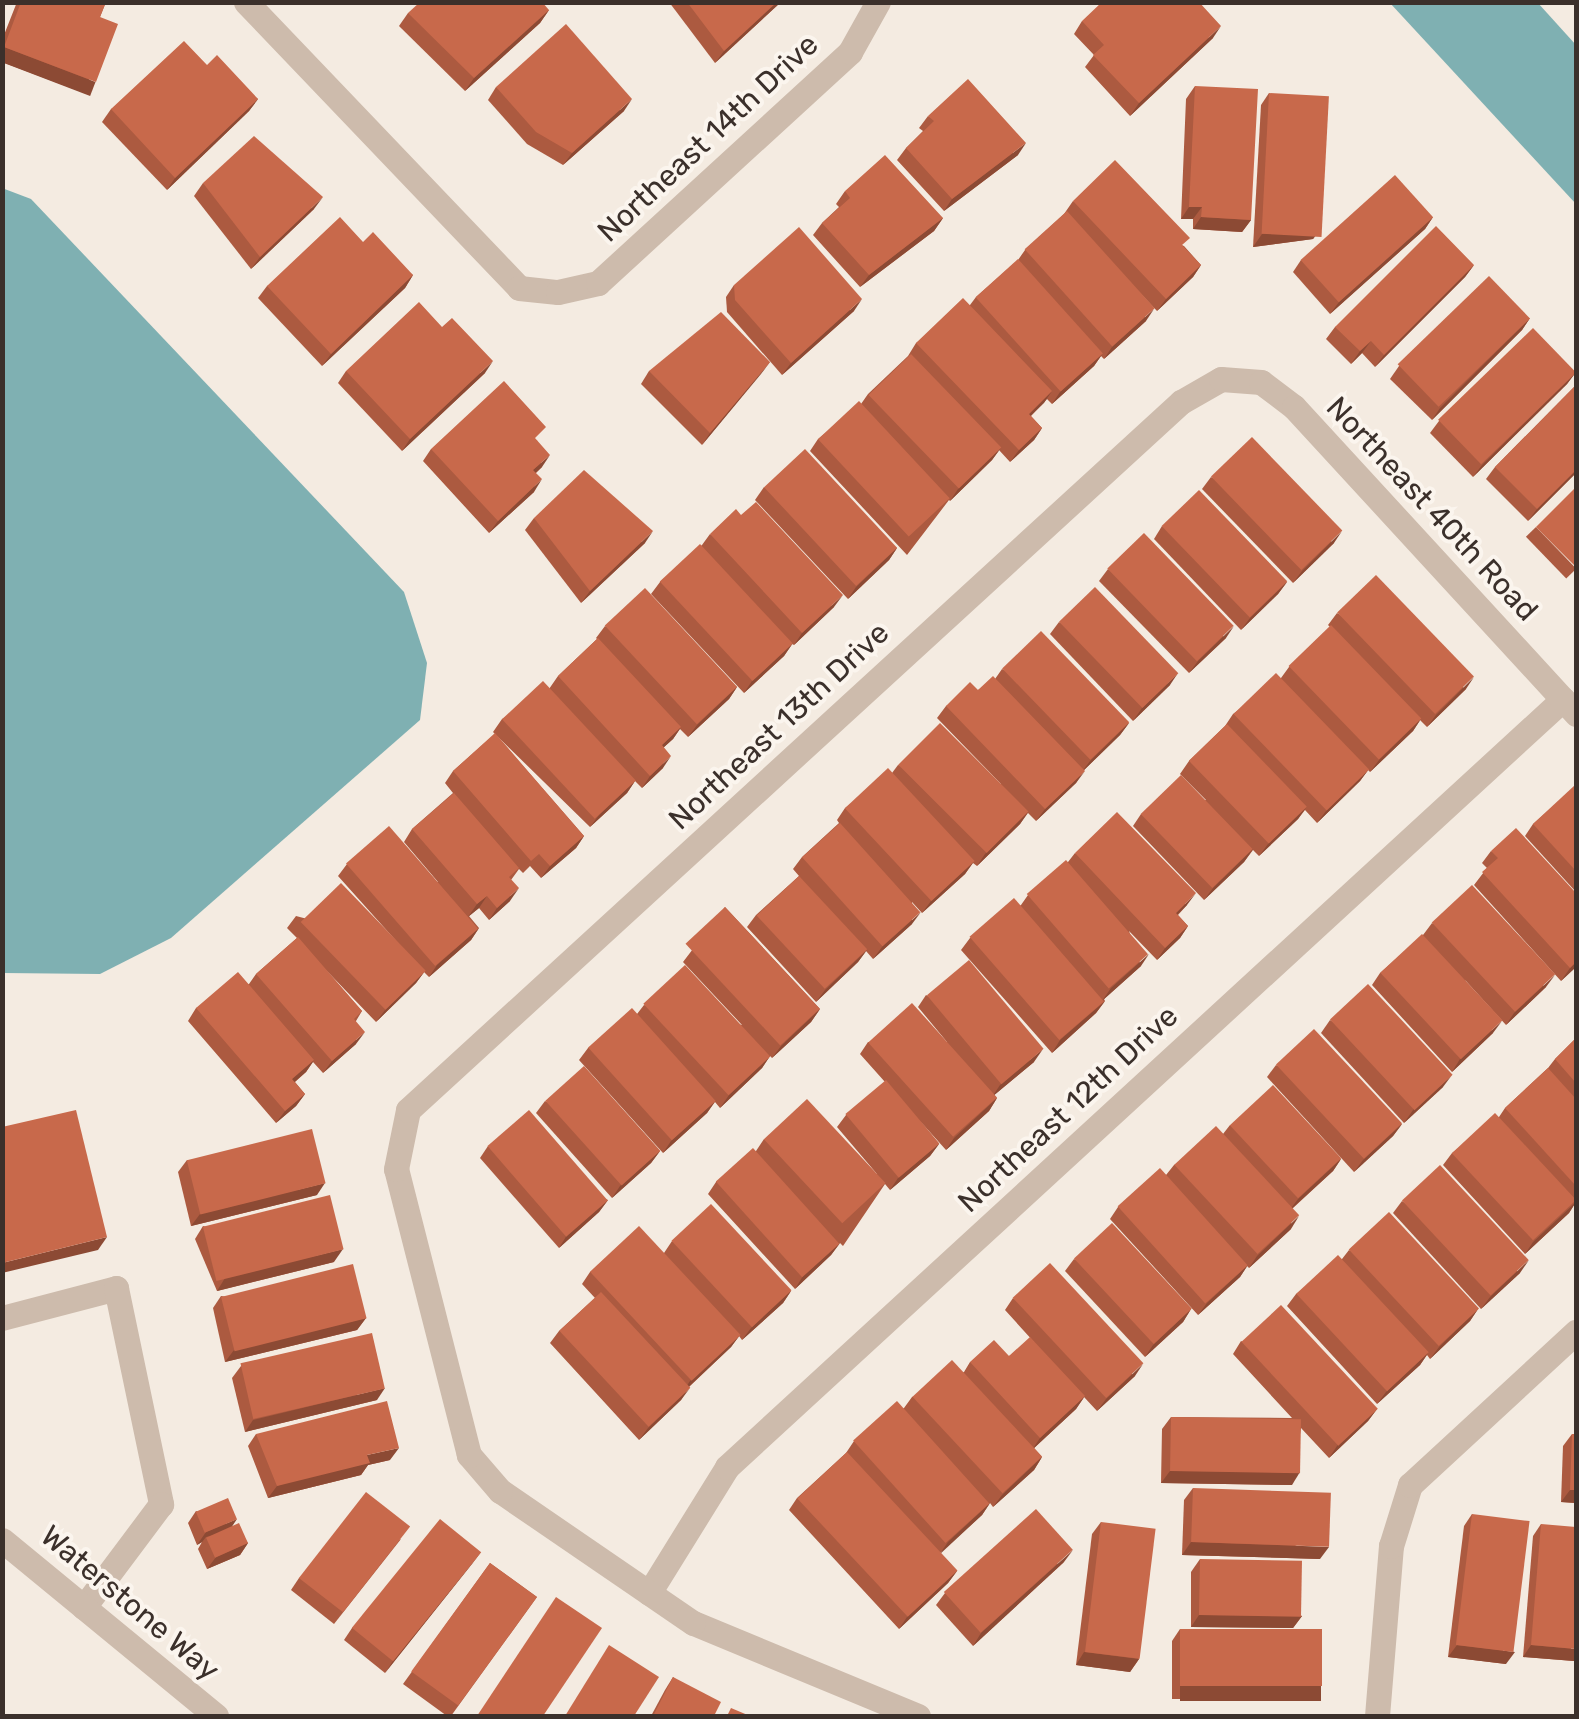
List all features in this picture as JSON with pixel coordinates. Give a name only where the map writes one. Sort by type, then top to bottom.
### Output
[{"type":"street","name":"Northeast 14th Drive","points":[[246,2],[519,288],[558,292],[598,284],[850,52],[878,2]]},
{"type":"street","name":"Northeast 40th Road","points":[[1221,379],[1262,382],[1294,408],[1570,706]]},
{"type":"street","name":"Northeast 13th Drive","points":[[649,1593],[500,1490],[469,1454],[396,1168],[398,1136],[422,1097],[1180,402],[1221,379]]},
{"type":"street","name":"Northeast 12th Drive","points":[[649,1593],[726,1467],[1570,706]]},
{"type":"street","points":[[2,1318],[116,1288],[160,1504],[84,1607]]},
{"type":"street","points":[[1377,1716],[1391,1546],[1410,1485],[1576,1332]]},
{"type":"street","name":"Waterstone Way","points":[[2,1540],[216,1716]]},
{"type":"street","points":[[649,1593],[783,1667],[918,1716]]},
{"type":"water","points":[[1390,3],[1538,3],[1576,45],[1576,204]]},
{"type":"water","points":[[2,188],[31,199],[404,592],[427,663],[420,720],[171,938],[100,974],[3,973]]},
{"type":"building","points":[[21,2],[106,2],[100,17],[118,24],[96,82],[4,47]]},
{"type":"building","points":[[420,2],[542,2],[549,10],[474,78],[408,13]]},
{"type":"building","points":[[687,2],[777,2],[724,51]]},
{"type":"building","points":[[1102,2],[1199,2],[1221,26],[1139,103],[1093,55],[1104,45],[1082,21]]},
{"type":"building","points":[[566,24],[632,99],[572,153],[536,132],[496,87]]},
{"type":"building","points":[[184,41],[207,65],[217,55],[258,99],[175,178],[111,109]]},
{"type":"building","points":[[968,79],[1026,143],[952,199],[906,148],[934,121],[928,116]]},
{"type":"building","points":[[1195,86],[1258,89],[1251,220],[1201,217],[1202,207],[1189,207]]},
{"type":"building","points":[[1269,93],[1329,96],[1322,237],[1262,234]]},
{"type":"building","points":[[254,136],[323,197],[260,257],[203,183]]},
{"type":"building","points":[[885,155],[943,218],[869,275],[822,223],[850,198],[845,191]]},
{"type":"building","points":[[1115,160],[1190,238],[1182,245],[1201,265],[1166,299],[1073,201]]},
{"type":"building","points":[[1395,175],[1433,217],[1339,302],[1301,260]]},
{"type":"building","points":[[1067,211],[1155,308],[1112,346],[1025,249]]},
{"type":"building","points":[[340,217],[363,242],[373,232],[413,275],[331,354],[267,286]]},
{"type":"building","points":[[1436,226],[1474,265],[1384,355],[1371,341],[1360,351],[1335,327]]},
{"type":"building","points":[[799,227],[862,299],[791,363],[735,300],[734,285]]},
{"type":"building","points":[[1018,259],[1103,353],[1061,392],[976,297]]},
{"type":"building","points":[[1489,276],[1530,318],[1439,407],[1398,364]]},
{"type":"building","points":[[963,298],[1052,391],[1029,414],[1042,428],[1019,450],[916,343]]},
{"type":"building","points":[[419,302],[442,327],[452,318],[493,361],[410,439],[346,371]]},
{"type":"building","points":[[721,312],[770,362],[710,433],[649,371]]},
{"type":"building","points":[[1533,328],[1576,373],[1481,464],[1438,420]]},
{"type":"building","points":[[911,354],[1001,448],[959,488],[869,395]]},
{"type":"building","points":[[504,381],[546,427],[535,438],[550,455],[533,470],[542,479],[498,521],[431,449]]},
{"type":"building","points":[[1576,385],[1576,470],[1537,509],[1495,467]]},
{"type":"building","points":[[859,401],[950,498],[909,536],[818,439]]},
{"type":"building","points":[[1252,437],[1342,531],[1301,570],[1211,477]]},
{"type":"building","points":[[805,449],[897,548],[856,586],[764,487]]},
{"type":"building","points":[[584,470],[653,531],[590,591],[534,518]]},
{"type":"building","points":[[1576,487],[1576,565],[1575,566],[1536,527]]},
{"type":"building","points":[[1199,490],[1287,581],[1250,617],[1162,526]]},
{"type":"building","points":[[756,502],[843,595],[802,633],[710,534],[736,509],[741,515]]},
{"type":"building","points":[[1144,533],[1234,626],[1197,661],[1107,568]]},
{"type":"building","points":[[700,544],[793,643],[753,681],[660,582]]},
{"type":"building","points":[[1376,575],[1474,676],[1435,714],[1337,613]]},
{"type":"building","points":[[1095,587],[1178,673],[1142,708],[1059,622]]},
{"type":"building","points":[[645,588],[737,687],[697,724],[605,626]]},
{"type":"building","points":[[1331,625],[1421,719],[1379,759],[1289,666]]},
{"type":"building","points":[[1041,631],[1129,722],[1090,760],[1002,669]]},
{"type":"building","points":[[598,638],[681,727],[662,745],[671,756],[650,776],[558,676]]},
{"type":"building","points":[[1276,673],[1369,769],[1327,810],[1234,714]]},
{"type":"building","points":[[993,676],[1085,771],[1045,809],[946,706],[970,682],[978,690]]},
{"type":"building","points":[[543,681],[636,780],[595,819],[502,719]]},
{"type":"building","points":[[940,723],[1028,811],[987,853],[898,765]]},
{"type":"building","points":[[1227,724],[1307,807],[1269,844],[1189,761]]},
{"type":"building","points":[[495,733],[584,836],[550,866],[539,854],[531,861],[453,771]]},
{"type":"building","points":[[888,768],[975,861],[931,901],[845,808]]},
{"type":"building","points":[[1181,775],[1253,849],[1212,888],[1141,814]]},
{"type":"building","points":[[1576,786],[1576,871],[1533,824]]},
{"type":"building","points":[[454,793],[519,868],[509,877],[519,888],[497,908],[487,896],[477,904],[412,829]]},
{"type":"building","points":[[1117,812],[1196,893],[1176,913],[1188,926],[1165,948],[1075,853]]},
{"type":"building","points":[[840,823],[920,912],[882,946],[802,857]]},
{"type":"building","points":[[389,826],[478,929],[435,966],[346,863]]},
{"type":"building","points":[[1516,828],[1576,893],[1576,962],[1570,968],[1482,872],[1498,858],[1491,851]]},
{"type":"building","points":[[1066,860],[1148,954],[1109,988],[1027,894]]},
{"type":"building","points":[[799,876],[867,949],[825,989],[757,916]]},
{"type":"building","points":[[341,883],[426,971],[385,1010],[301,922]]},
{"type":"building","points":[[1472,885],[1555,974],[1515,1012],[1432,923]]},
{"type":"building","points":[[1014,898],[1104,1001],[1059,1040],[969,937]]},
{"type":"building","points":[[725,907],[820,1009],[780,1045],[686,944]]},
{"type":"building","points":[[1422,934],[1502,1020],[1461,1059],[1380,973]]},
{"type":"building","points":[[298,937],[362,1011],[354,1019],[365,1032],[332,1061],[256,974]]},
{"type":"building","points":[[969,960],[1044,1049],[1001,1084],[927,995]]},
{"type":"building","points":[[685,965],[770,1056],[729,1095],[643,1004]]},
{"type":"building","points":[[238,972],[314,1060],[292,1079],[305,1094],[285,1111],[196,1008]]},
{"type":"building","points":[[1368,984],[1453,1075],[1415,1110],[1330,1019]]},
{"type":"building","points":[[912,1003],[997,1097],[953,1137],[868,1042]]},
{"type":"building","points":[[632,1008],[716,1101],[672,1140],[588,1047]]},
{"type":"building","points":[[1314,1029],[1402,1123],[1364,1159],[1276,1064]]},
{"type":"building","points":[[1576,1038],[1576,1083],[1555,1059]]},
{"type":"building","points":[[584,1066],[660,1151],[622,1186],[545,1101]]},
{"type":"building","points":[[1548,1068],[1576,1099],[1576,1186],[1505,1108]]},
{"type":"building","points":[[886,1080],[939,1144],[899,1178],[845,1114]]},
{"type":"building","points":[[1273,1085],[1341,1158],[1298,1198],[1230,1125]]},
{"type":"building","points":[[807,1099],[885,1183],[842,1223],[764,1139]]},
{"type":"building","points":[[76,1110],[107,1237],[2,1263],[2,1127]]},
{"type":"building","points":[[529,1110],[608,1201],[566,1237],[487,1146]]},
{"type":"building","points":[[1495,1113],[1576,1200],[1533,1240],[1452,1153]]},
{"type":"building","points":[[1216,1126],[1299,1215],[1258,1254],[1174,1165]]},
{"type":"building","points":[[312,1129],[326,1183],[200,1215],[187,1160]]},
{"type":"building","points":[[753,1148],[839,1244],[802,1277],[716,1181]]},
{"type":"building","points":[[1440,1165],[1529,1260],[1491,1296],[1402,1200]]},
{"type":"building","points":[[1160,1168],[1248,1265],[1205,1303],[1118,1206]]},
{"type":"building","points":[[330,1195],[344,1249],[216,1281],[203,1227]]},
{"type":"building","points":[[711,1204],[791,1290],[752,1327],[672,1241]]},
{"type":"building","points":[[1389,1212],[1479,1309],[1439,1346],[1349,1250]]},
{"type":"building","points":[[1112,1223],[1192,1309],[1154,1344],[1074,1258]]},
{"type":"building","points":[[639,1226],[741,1335],[692,1381],[590,1272]]},
{"type":"building","points":[[1338,1255],[1429,1352],[1387,1391],[1296,1294]]},
{"type":"building","points":[[1050,1263],[1143,1363],[1106,1398],[1013,1298]]},
{"type":"building","points":[[353,1264],[367,1318],[235,1351],[221,1297]]},
{"type":"building","points":[[601,1292],[690,1388],[649,1427],[559,1331]]},
{"type":"building","points":[[1281,1305],[1378,1409],[1338,1446],[1242,1342]]},
{"type":"building","points":[[372,1333],[385,1389],[253,1419],[240,1363]]},
{"type":"building","points":[[1030,1337],[1085,1396],[1040,1438],[970,1362],[994,1340],[1009,1356]]},
{"type":"building","points":[[952,1360],[1042,1457],[1003,1493],[913,1397]]},
{"type":"building","points":[[387,1401],[399,1448],[367,1455],[370,1463],[277,1486],[256,1434]]},
{"type":"building","points":[[897,1401],[989,1504],[945,1543],[853,1440]]},
{"type":"building","points":[[1171,1417],[1301,1419],[1300,1473],[1170,1471]]},
{"type":"building","points":[[1572,1434],[1576,1434],[1576,1490],[1570,1490]]},
{"type":"building","points":[[847,1452],[957,1570],[908,1617],[797,1498]]},
{"type":"building","points":[[1193,1488],[1331,1493],[1329,1547],[1191,1542]]},
{"type":"building","points":[[366,1492],[410,1526],[343,1612],[299,1578]]},
{"type":"building","points":[[228,1498],[237,1519],[205,1533],[196,1512]]},
{"type":"building","points":[[1036,1509],[1073,1550],[981,1633],[944,1592]]},
{"type":"building","points":[[1472,1514],[1530,1521],[1513,1652],[1456,1645]]},
{"type":"building","points":[[440,1519],[481,1552],[393,1661],[352,1628]]},
{"type":"building","points":[[1101,1522],[1156,1529],[1140,1659],[1085,1652]]},
{"type":"building","points":[[239,1523],[248,1543],[215,1558],[206,1538]]},
{"type":"building","points":[[1541,1524],[1576,1527],[1576,1649],[1531,1645]]},
{"type":"building","points":[[1200,1559],[1302,1561],[1301,1617],[1199,1615]]},
{"type":"building","points":[[490,1563],[537,1597],[458,1705],[411,1671]]},
{"type":"building","points":[[556,1597],[602,1628],[543,1716],[477,1716]]},
{"type":"building","points":[[1180,1629],[1322,1629],[1322,1686],[1180,1686]]},
{"type":"building","points":[[609,1645],[659,1677],[634,1716],[565,1716]]},
{"type":"building","points":[[673,1677],[721,1702],[714,1716],[653,1716]]},
{"type":"building","points":[[731,1708],[750,1716],[727,1716]]}]
